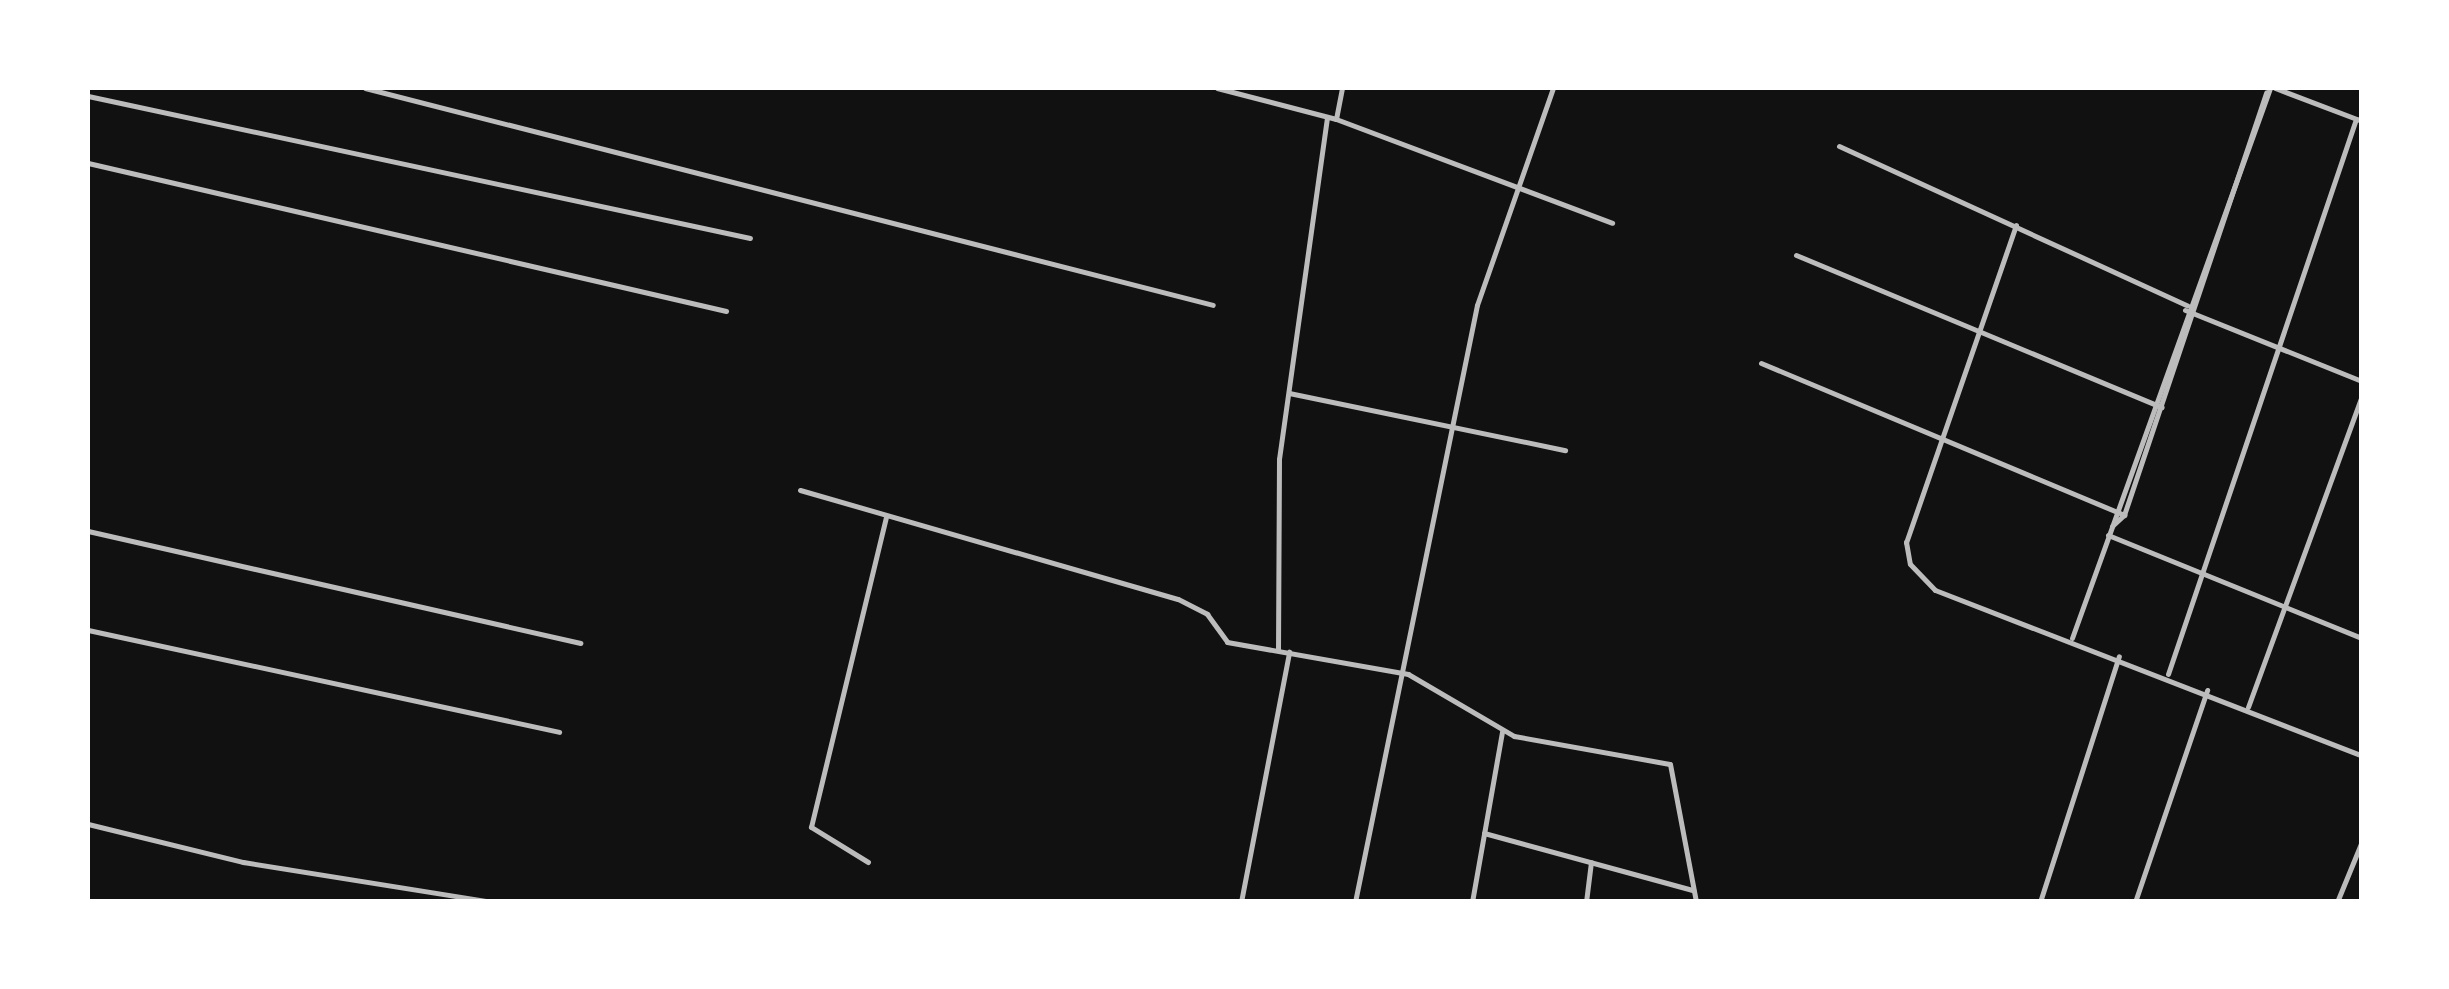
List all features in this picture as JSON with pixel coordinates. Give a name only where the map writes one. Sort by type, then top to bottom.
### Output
[{"type":"street","points":[[365,88],[1213,305]]},
{"type":"street","points":[[1216,88],[1336,119],[1612,223]]},
{"type":"street","points":[[1336,119],[1342,88]]},
{"type":"street","points":[[1356,902],[1408,674],[1477,304],[1514,183],[1553,88]]},
{"type":"street","points":[[2168,674],[2359,120],[2272,89]]},
{"type":"street","points":[[2072,639],[2186,308],[2272,89]]},
{"type":"street","points":[[2112,526],[2124,514],[2272,89]]},
{"type":"street","points":[[88,96],[750,238]]},
{"type":"street","points":[[1278,650],[1279,458],[1326,118]]},
{"type":"street","points":[[1839,146],[2016,225],[2186,308],[2362,381]]},
{"type":"street","points":[[88,163],[726,311]]},
{"type":"street","points":[[2016,225],[1906,542],[1910,564],[1935,590],[2168,674],[2362,756]]},
{"type":"street","points":[[1796,254],[2162,407]]},
{"type":"street","points":[[1760,364],[1943,435],[2124,514]]},
{"type":"street","points":[[1289,393],[1565,450]]},
{"type":"street","points":[[2248,707],[2362,395]]},
{"type":"street","points":[[800,490],[886,518],[1178,599],[1206,614],[1218,637],[1408,674],[1502,731],[1670,764],[1696,902]]},
{"type":"street","points":[[868,862],[810,827],[886,518]]},
{"type":"street","points":[[88,531],[580,644]]},
{"type":"street","points":[[2108,534],[2362,638]]},
{"type":"street","points":[[88,630],[559,732]]},
{"type":"street","points":[[1242,902],[1289,652]]},
{"type":"street","points":[[2040,902],[2119,656]]},
{"type":"street","points":[[2135,902],[2207,690]]},
{"type":"street","points":[[1472,902],[1502,731]]},
{"type":"street","points":[[88,824],[244,862],[492,902]]},
{"type":"street","points":[[1484,833],[1694,890]]},
{"type":"street","points":[[2338,902],[2362,841]]},
{"type":"street","points":[[1586,902],[1591,862]]}]
